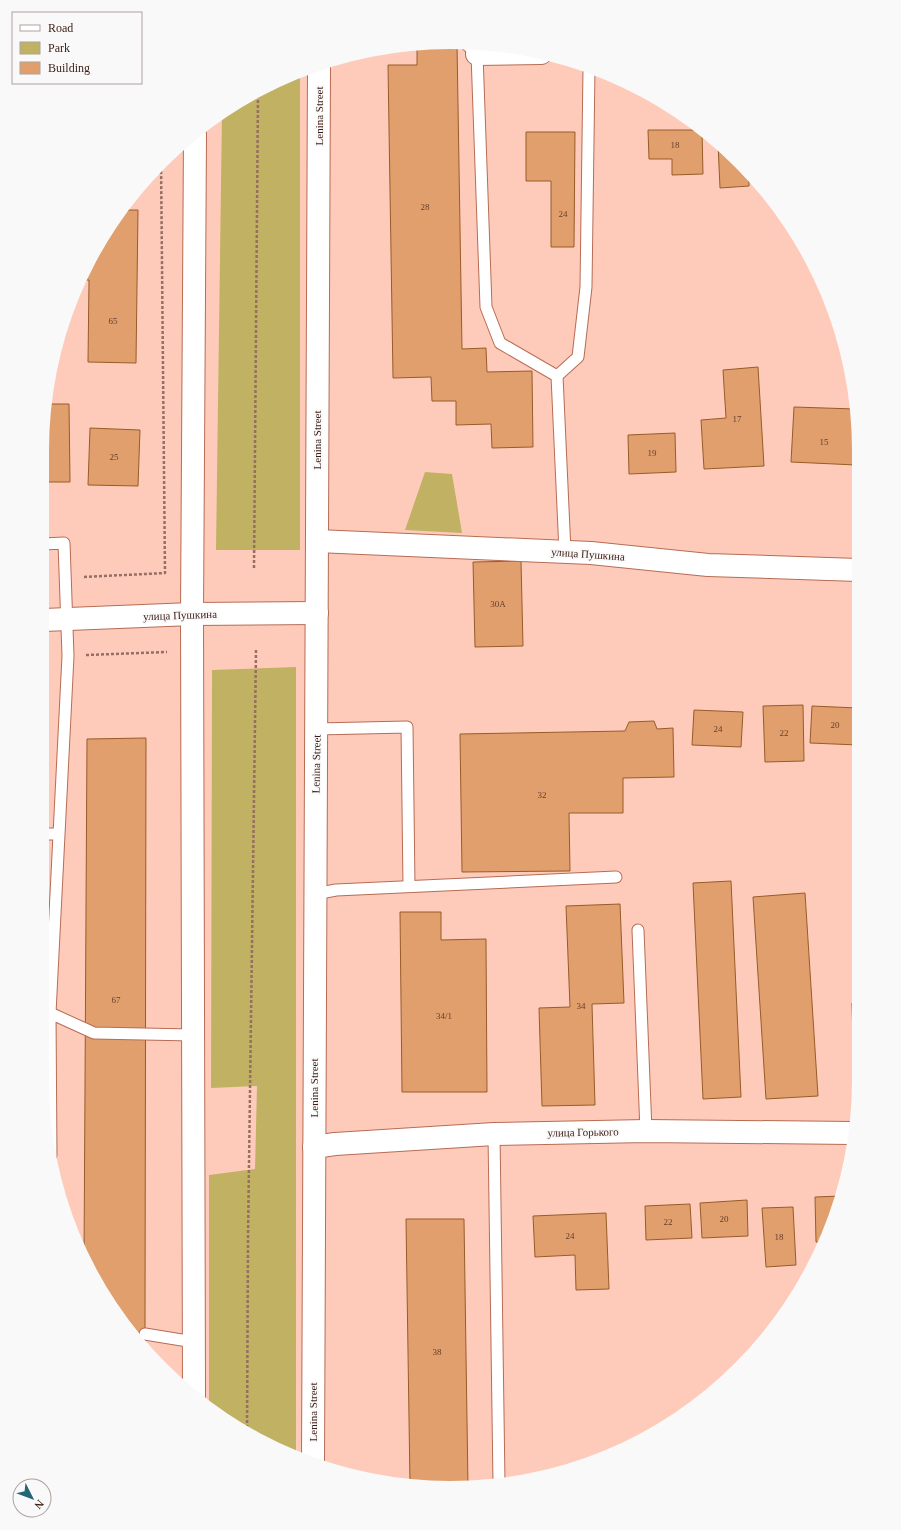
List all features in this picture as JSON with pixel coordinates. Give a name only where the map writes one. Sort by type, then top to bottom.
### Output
[{"type":"main road","name":"Lenina Street","points":[[313,1457],[319,71]]},
{"type":"main road","points":[[194,1388],[192,614],[195,141]]},
{"type":"main road","name":"улица Пушкина","points":[[317,541],[591,553],[708,566],[852,570]]},
{"type":"main road","name":"улица Пушкина","points":[[49,620],[192,614],[317,613]]},
{"type":"main road","name":"улица Горького","points":[[314,1147],[335,1144],[494,1134],[646,1131],[849,1133]]},
{"type":"lane","points":[[472,50],[486,307],[500,343],[557,376]]},
{"type":"lane","points":[[557,376],[578,357],[585,295],[589,74]]},
{"type":"lane","points":[[557,376],[564,552]]},
{"type":"lane","points":[[49,544],[64,543],[68,620],[68,656],[49,995]]},
{"type":"lane","points":[[317,729],[407,727],[409,886]]},
{"type":"lane","points":[[49,834],[58,834]]},
{"type":"lane","points":[[315,894],[336,890],[616,877]]},
{"type":"lane","points":[[638,930],[646,1131]]},
{"type":"lane","points":[[49,1013],[94,1033],[193,1035]]},
{"type":"lane","points":[[49,1060],[50,1104]]},
{"type":"lane","points":[[494,1134],[499,1478]]},
{"type":"lane","points":[[145,1334],[194,1342]]},
{"type":"path","points":[[254,568],[258,99]]},
{"type":"path","points":[[65,578],[165,573],[161,173]]},
{"type":"path","points":[[247,1425],[248,1238],[256,650]]},
{"type":"path","points":[[68,656],[168,652]]},
{"type":"green space","points":[[300,79],[300,550],[216,550],[222,121],[273,90]]},
{"type":"green space","points":[[425,472],[452,474],[462,533],[405,530]]},
{"type":"green space","points":[[296,667],[296,1450],[273,1440],[250,1427],[209,1400],[209,1175],[255,1169],[257,1086],[211,1088],[212,670]]},
{"type":"building","points":[[457,49],[462,349],[486,348],[487,372],[532,371],[533,447],[492,448],[491,424],[456,425],[456,401],[432,401],[431,377],[393,378],[388,65],[417,65],[417,51]]},
{"type":"building","points":[[648,130],[692,130],[702,138],[703,174],[672,175],[672,159],[649,159]]},
{"type":"building","points":[[526,132],[575,132],[574,247],[551,247],[551,181],[526,181]]},
{"type":"building","points":[[718,152],[749,183],[749,186],[720,188]]},
{"type":"building","points":[[129,210],[138,210],[136,363],[88,362],[89,280],[87,280],[90,273],[117,227]]},
{"type":"building","points":[[758,367],[764,466],[704,469],[701,420],[726,418],[723,370]]},
{"type":"building","points":[[52,404],[69,404],[70,482],[49,482]]},
{"type":"building","points":[[794,407],[850,409],[852,465],[791,462]]},
{"type":"building","points":[[90,428],[140,430],[138,486],[88,485]]},
{"type":"building","points":[[675,433],[676,472],[629,474],[628,435]]},
{"type":"building","points":[[521,561],[523,646],[475,647],[473,562]]},
{"type":"building","points":[[803,705],[804,761],[765,762],[763,706]]},
{"type":"building","points":[[812,706],[852,708],[852,745],[810,743]]},
{"type":"building","points":[[694,710],[743,712],[741,747],[692,745]]},
{"type":"building","points":[[654,721],[657,729],[673,728],[674,777],[623,778],[623,813],[569,813],[570,871],[462,872],[460,734],[625,731],[629,722]]},
{"type":"building","points":[[146,738],[145,1340],[117,1303],[90,1257],[84,1243],[87,739]]},
{"type":"building","points":[[731,881],[741,1097],[703,1099],[693,883]]},
{"type":"building","points":[[805,893],[818,1096],[766,1099],[753,897]]},
{"type":"building","points":[[620,904],[624,1003],[592,1004],[595,1105],[542,1106],[539,1008],[570,1007],[566,906]]},
{"type":"building","points":[[400,912],[441,912],[441,940],[486,939],[487,1092],[402,1092]]},
{"type":"building","points":[[834,1196],[831,1209],[817,1242],[816,1242],[815,1197]]},
{"type":"building","points":[[747,1200],[748,1236],[702,1238],[700,1203]]},
{"type":"building","points":[[690,1204],[692,1238],[646,1240],[645,1206]]},
{"type":"building","points":[[793,1207],[796,1265],[766,1267],[762,1208]]},
{"type":"building","points":[[606,1213],[609,1289],[576,1290],[575,1255],[535,1257],[533,1216]]},
{"type":"building","points":[[406,1219],[464,1219],[468,1480],[410,1479]]}]
